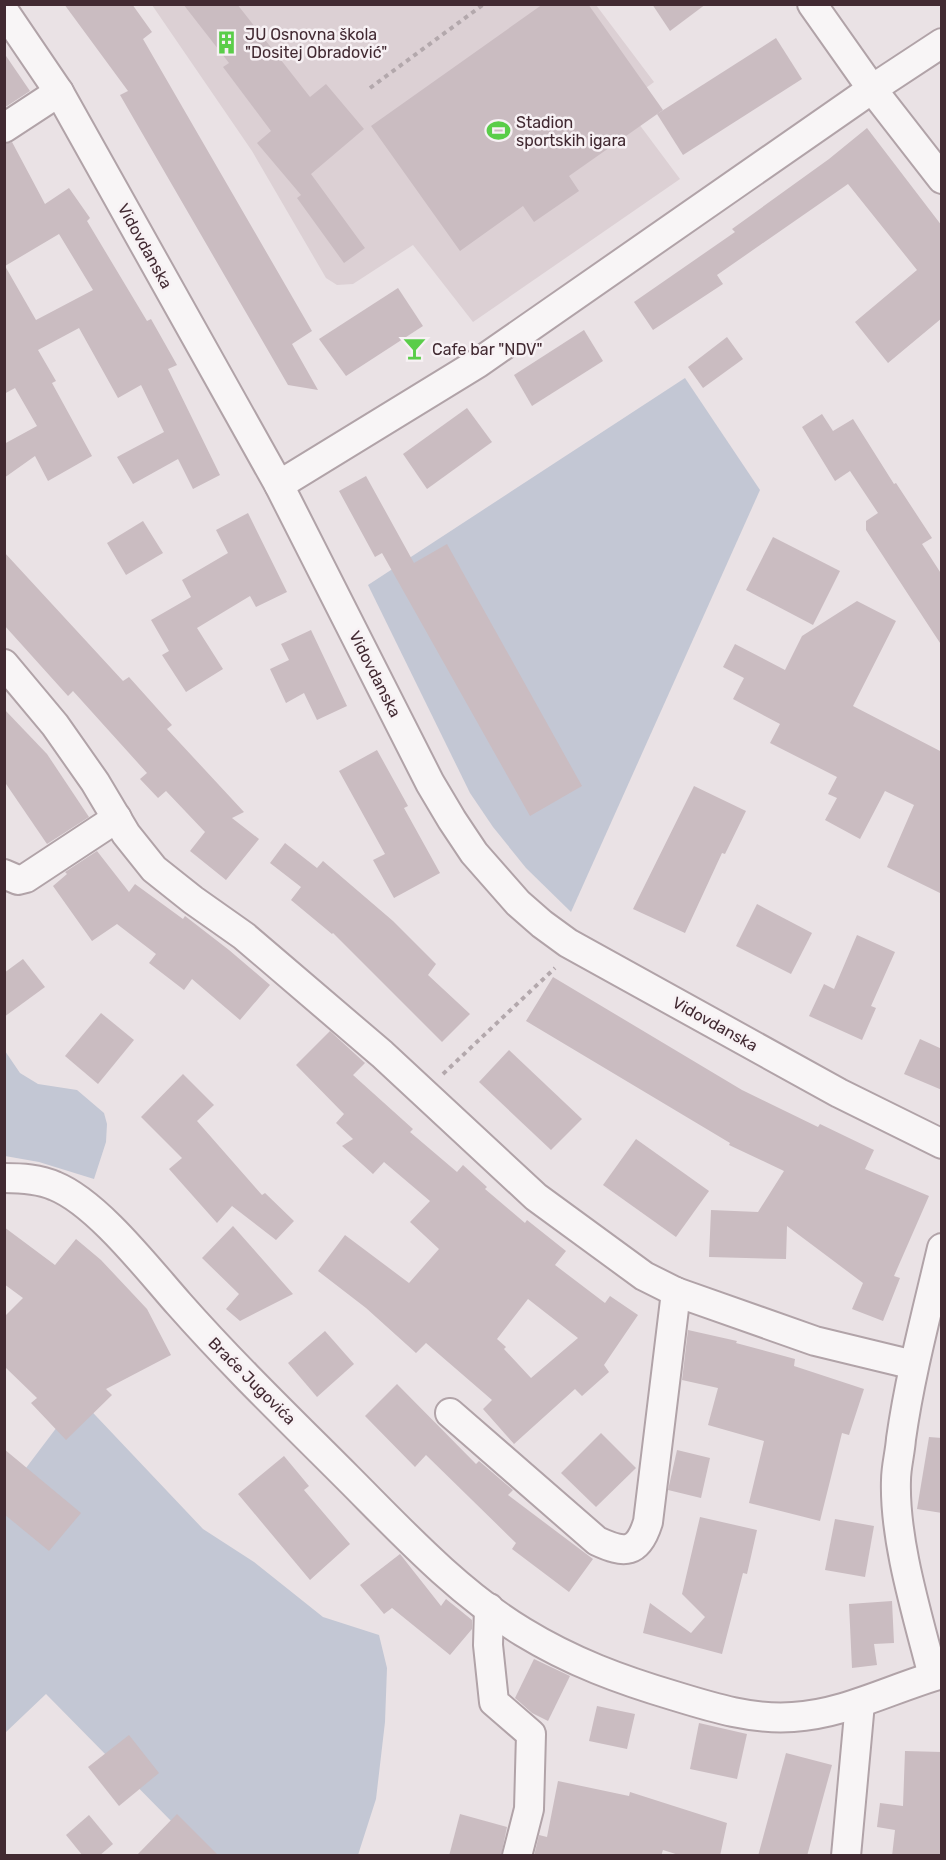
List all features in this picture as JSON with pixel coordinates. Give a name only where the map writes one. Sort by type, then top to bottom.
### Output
[{"type":"street","points":[[812,4],[872,89],[942,179]]},
{"type":"street","name":"Vidovdanska","points":[[4,10],[58,92],[279,485],[436,792],[474,853],[518,903],[568,943],[839,1093],[942,1144]]},
{"type":"street","points":[[279,485],[478,363],[872,89],[942,43]]},
{"type":"street","points":[[4,128],[58,92]]},
{"type":"street","points":[[4,664],[55,725],[95,782],[126,834],[154,869],[244,936],[364,1039],[536,1197],[644,1276],[676,1292],[815,1341],[914,1365]]},
{"type":"street","points":[[4,874],[18,880],[26,878],[117,819]]},
{"type":"street","name":"Braće Jugovića","points":[[4,1178],[31,1179],[54,1185],[74,1195],[119,1238],[211,1340],[403,1534],[489,1608],[551,1648],[617,1679],[724,1711],[758,1716],[793,1718],[860,1703],[937,1675]]},
{"type":"street","points":[[937,1675],[910,1585],[897,1509],[896,1479],[907,1399],[942,1248]]},
{"type":"street","points":[[450,1413],[597,1541],[616,1550],[632,1549],[643,1539],[648,1522],[676,1292]]},
{"type":"street","points":[[489,1608],[488,1645],[494,1702],[531,1734],[529,1809],[517,1856]]},
{"type":"street","points":[[846,1856],[860,1703]]},
{"type":"path","points":[[370,88],[484,4]]},
{"type":"path","points":[[442,1076],[555,967]]},
{"type":"shaded area","points":[[152,5],[596,5],[654,82],[624,104],[680,179],[473,322],[413,245],[353,284],[337,285],[326,278],[252,151]]},
{"type":"shaded area","points":[[685,378],[760,490],[571,912],[526,868],[493,827],[470,793],[368,585]]},
{"type":"shaded area","points":[[5,1051],[20,1073],[38,1084],[77,1090],[104,1113],[107,1124],[106,1142],[94,1179],[39,1162],[5,1156]]},
{"type":"shaded area","points":[[79,1398],[203,1529],[254,1562],[323,1617],[379,1635],[387,1668],[385,1722],[376,1799],[358,1855],[174,1855],[176,1826],[46,1694],[5,1733],[4,1497]]},
{"type":"building","points":[[64,4],[132,4],[152,32],[143,39],[312,331],[292,344],[318,390],[288,385],[120,95],[128,91]]},
{"type":"building","points":[[183,4],[237,4],[310,97],[326,84],[364,129],[311,174],[365,248],[344,263],[297,198],[301,195],[257,143],[271,131],[223,67],[229,63]]},
{"type":"building","name":"Stadion sportskih igara","points":[[543,4],[588,4],[663,110],[569,176],[579,191],[534,222],[523,206],[460,251],[371,126]]},
{"type":"building","points":[[652,4],[706,4],[670,31]]},
{"type":"building","points":[[776,38],[802,79],[683,155],[657,114]]},
{"type":"building","points":[[4,53],[30,91],[4,108]]},
{"type":"building","points":[[867,128],[942,226],[942,318],[888,363],[855,322],[917,270],[848,184],[717,275],[723,284],[653,330],[634,302],[735,232],[732,229],[829,159]]},
{"type":"building","points":[[12,142],[45,204],[69,188],[90,218],[87,221],[147,321],[151,319],[177,365],[168,369],[220,475],[193,489],[178,459],[133,484],[117,457],[164,432],[141,385],[118,398],[79,328],[38,350],[56,381],[52,383],[92,456],[48,481],[35,456],[4,478],[4,444],[37,426],[15,388],[4,394],[4,144]],"holes":[[[59,234],[93,290],[36,320],[5,266]]]},
{"type":"building","points":[[398,288],[423,326],[346,376],[319,339]]},
{"type":"building","points":[[584,330],[603,361],[532,406],[514,375]]},
{"type":"building","points":[[727,337],[743,359],[703,388],[688,367]]},
{"type":"building","points":[[467,408],[492,442],[427,489],[403,454]]},
{"type":"building","points":[[822,414],[833,431],[853,419],[932,538],[922,544],[942,575],[942,646],[866,530],[866,521],[878,513],[850,471],[835,481],[802,427]]},
{"type":"building","points":[[366,476],[414,563],[447,544],[582,786],[530,816],[382,553],[375,557],[339,491]]},
{"type":"building","points":[[248,513],[287,592],[256,607],[250,596],[197,628],[223,669],[186,692],[162,655],[169,651],[151,620],[191,597],[182,580],[228,553],[216,530]]},
{"type":"building","points":[[143,521],[163,553],[126,575],[107,543]]},
{"type":"building","points":[[773,537],[840,571],[813,625],[746,590]]},
{"type":"building","points":[[4,552],[123,681],[129,677],[172,725],[167,729],[244,812],[232,818],[259,839],[226,880],[190,851],[205,832],[166,791],[158,798],[140,779],[147,773],[73,691],[68,696],[4,625]]},
{"type":"building","points":[[857,601],[896,621],[853,706],[942,752],[942,894],[887,867],[914,805],[885,791],[860,839],[825,820],[837,798],[828,794],[837,777],[770,743],[780,724],[733,699],[744,678],[723,667],[735,644],[785,670],[802,636]]},
{"type":"building","points":[[311,630],[347,706],[317,720],[304,693],[286,703],[270,669],[289,660],[281,644]]},
{"type":"building","points":[[4,709],[47,754],[89,817],[47,844],[4,781]]},
{"type":"building","points":[[377,750],[408,806],[404,808],[440,873],[394,898],[373,860],[385,854],[339,771]]},
{"type":"building","points":[[694,786],[746,811],[725,854],[722,853],[685,933],[633,909]]},
{"type":"building","points":[[285,843],[317,868],[323,861],[393,921],[436,964],[428,975],[470,1014],[442,1042],[333,933],[291,900],[301,887],[270,863]]},
{"type":"building","points":[[97,851],[129,892],[135,884],[183,919],[185,916],[270,985],[240,1020],[192,979],[184,990],[149,963],[156,954],[117,924],[92,941],[53,886],[67,874],[65,872]]},
{"type":"building","points":[[757,904],[812,933],[791,974],[736,946]]},
{"type":"building","points":[[857,935],[895,952],[871,1006],[876,1008],[862,1040],[809,1016],[824,984],[834,989]]},
{"type":"building","points":[[23,959],[45,987],[4,1017],[4,973]]},
{"type":"building","points":[[553,977],[742,1090],[818,1127],[820,1124],[874,1150],[865,1169],[929,1196],[894,1276],[900,1278],[883,1321],[852,1309],[863,1283],[787,1226],[786,1259],[709,1257],[711,1210],[758,1212],[784,1171],[729,1145],[730,1143],[526,1021]]},
{"type":"building","points":[[101,1013],[134,1040],[98,1084],[65,1056]]},
{"type":"building","points":[[330,1031],[365,1063],[353,1075],[413,1129],[410,1132],[457,1172],[463,1165],[487,1187],[485,1189],[525,1223],[527,1220],[566,1251],[555,1265],[605,1303],[610,1296],[638,1315],[604,1365],[609,1372],[582,1396],[575,1389],[514,1444],[483,1409],[492,1400],[426,1343],[416,1353],[366,1308],[318,1271],[345,1235],[409,1283],[439,1249],[410,1222],[430,1201],[384,1162],[373,1174],[342,1146],[353,1139],[336,1123],[344,1114],[296,1065]],"holes":[[[528,1299],[578,1338],[531,1378],[497,1339]]]},
{"type":"building","points":[[920,1039],[942,1049],[942,1090],[904,1074]]},
{"type":"building","points":[[509,1050],[582,1119],[551,1150],[479,1082]]},
{"type":"building","points":[[183,1074],[214,1105],[197,1121],[262,1195],[265,1193],[294,1221],[276,1240],[232,1206],[217,1223],[169,1169],[182,1158],[141,1117]]},
{"type":"building","points":[[636,1139],[709,1191],[676,1237],[603,1185]]},
{"type":"building","points":[[233,1226],[293,1294],[240,1321],[226,1309],[239,1294],[202,1258]]},
{"type":"building","points":[[4,1227],[55,1265],[76,1239],[101,1260],[147,1309],[171,1355],[106,1389],[112,1395],[66,1440],[31,1403],[37,1398],[4,1366],[4,1317],[23,1298],[4,1284]]},
{"type":"building","points":[[688,1330],[737,1341],[736,1343],[795,1359],[794,1366],[864,1389],[849,1435],[842,1433],[820,1521],[749,1503],[764,1441],[708,1425],[718,1388],[682,1380]]},
{"type":"building","points":[[325,1331],[354,1364],[317,1397],[288,1363]]},
{"type":"building","points":[[397,1384],[476,1464],[479,1461],[513,1490],[508,1495],[593,1559],[569,1592],[512,1549],[516,1543],[426,1455],[415,1467],[365,1416]]},
{"type":"building","points":[[601,1433],[636,1468],[596,1507],[561,1473]]},
{"type":"building","points":[[929,1437],[942,1438],[942,1513],[917,1509]]},
{"type":"building","points":[[4,1449],[81,1513],[49,1551],[4,1514]]},
{"type":"building","points":[[677,1450],[710,1458],[701,1498],[668,1490]]},
{"type":"building","points":[[284,1456],[309,1486],[304,1490],[350,1544],[310,1580],[238,1494]]},
{"type":"building","points":[[700,1517],[757,1530],[747,1574],[743,1573],[722,1654],[643,1633],[650,1603],[691,1633],[705,1617],[682,1594]]},
{"type":"building","points":[[835,1519],[874,1526],[865,1577],[825,1570]]},
{"type":"building","points":[[400,1554],[441,1606],[446,1599],[472,1620],[472,1629],[450,1655],[392,1608],[384,1614],[360,1585]]},
{"type":"building","points":[[892,1601],[894,1643],[874,1644],[877,1665],[852,1668],[849,1604]]},
{"type":"building","points":[[534,1659],[570,1676],[548,1721],[532,1713],[515,1698]]},
{"type":"building","points":[[597,1706],[635,1714],[627,1749],[589,1741]]},
{"type":"building","points":[[699,1723],[747,1734],[737,1779],[690,1769]]},
{"type":"building","points":[[129,1735],[159,1773],[119,1806],[88,1767]]},
{"type":"building","points":[[905,1751],[942,1752],[942,1856],[892,1856],[895,1830],[877,1827],[880,1803],[903,1806]]},
{"type":"building","points":[[786,1753],[832,1765],[807,1856],[758,1856]]},
{"type":"building","points":[[558,1781],[629,1796],[630,1792],[727,1823],[720,1856],[682,1856],[663,1850],[661,1856],[534,1856],[539,1835],[547,1837]]},
{"type":"building","points":[[177,1814],[219,1856],[136,1856]]},
{"type":"building","points":[[460,1814],[507,1827],[501,1856],[449,1856]]},
{"type":"building","points":[[89,1815],[113,1844],[99,1856],[83,1856],[66,1835]]},
{"type":"place","name":"JU Osnovna škola \"Dositej Obradović\"","points":[[227,43]]},
{"type":"place","name":"Stadion sportskih igara","points":[[498,131]]},
{"type":"place","name":"Cafe bar \"NDV\"","points":[[414,349]]}]
